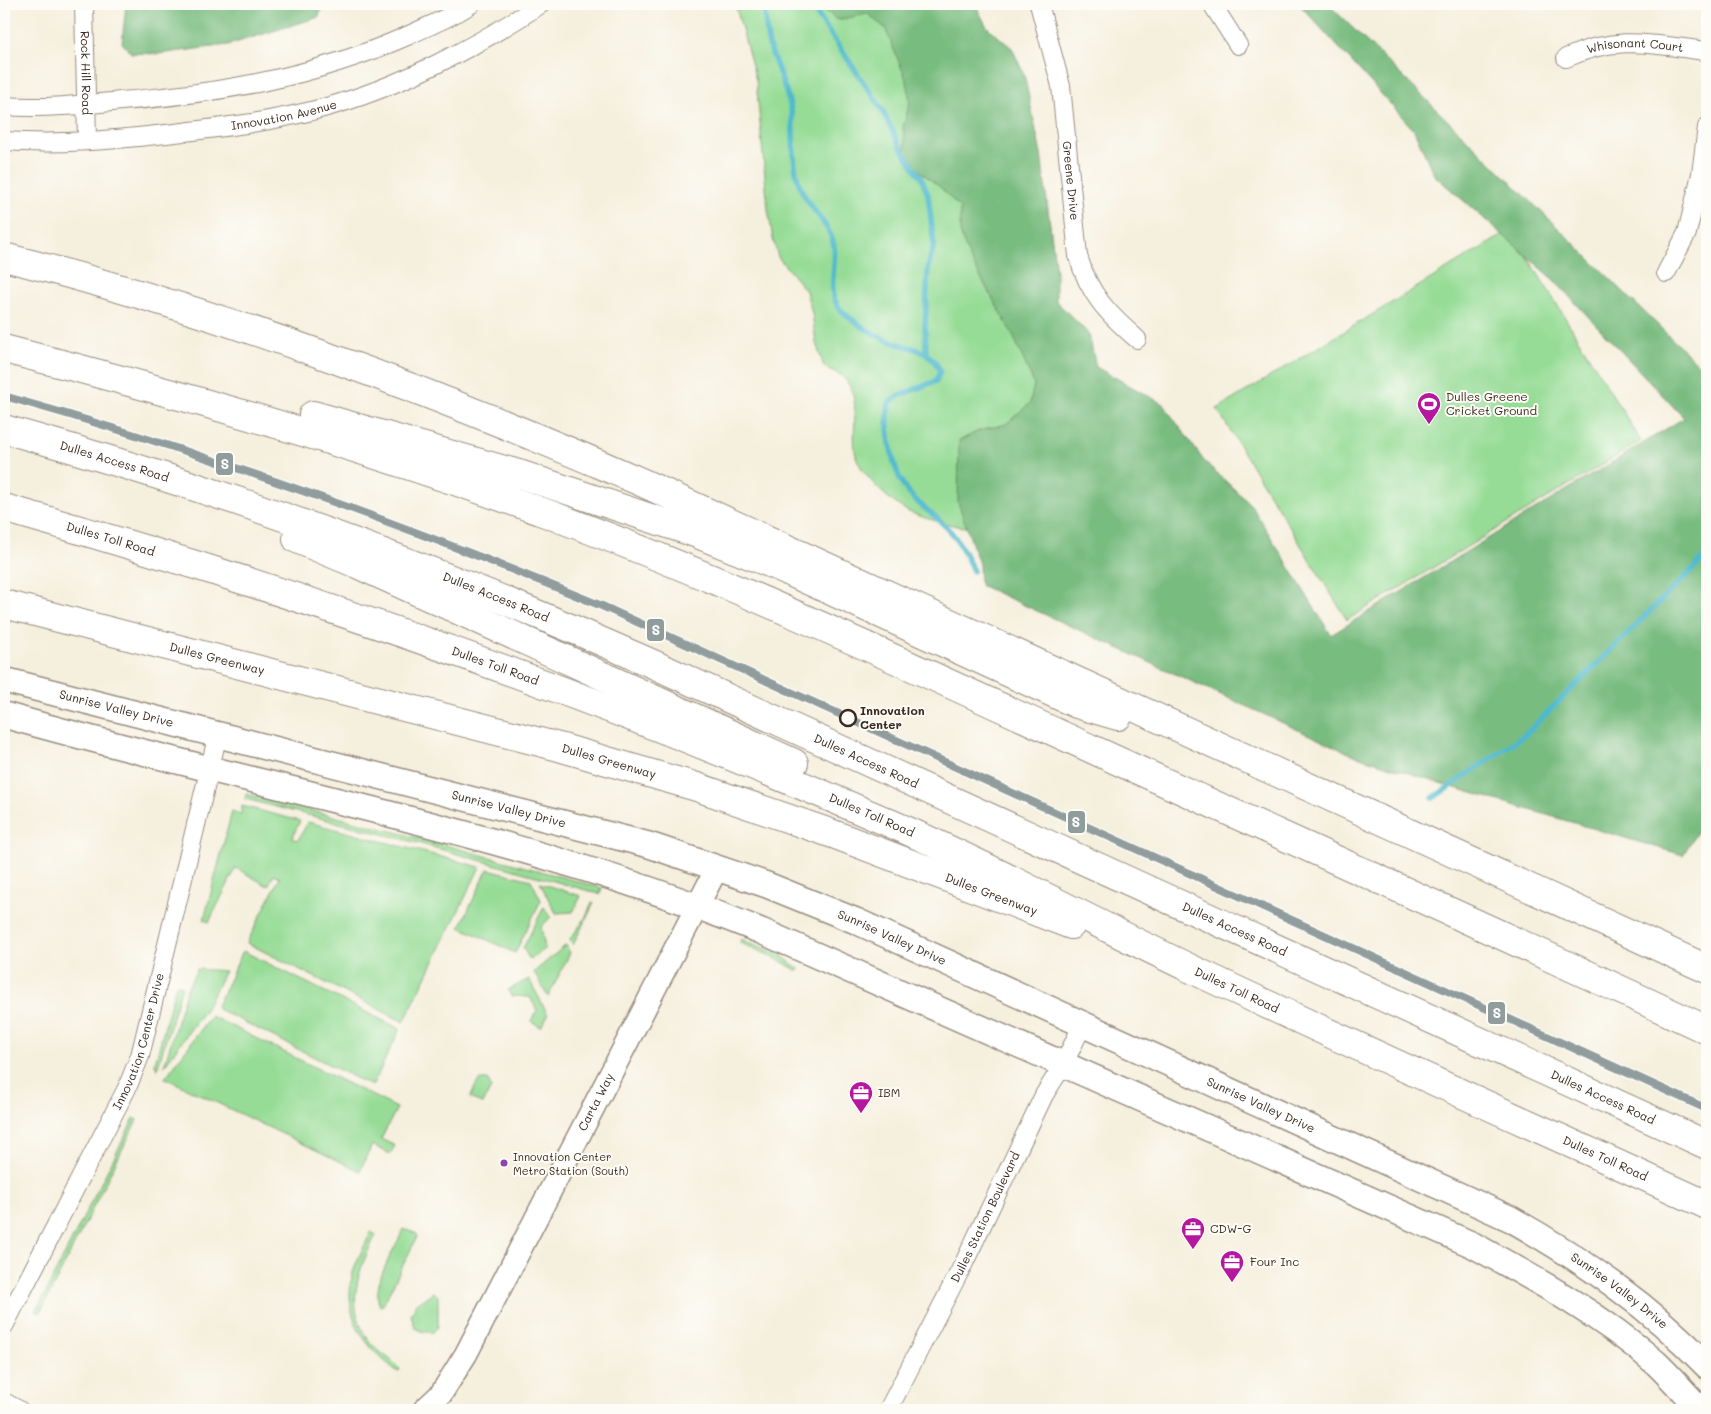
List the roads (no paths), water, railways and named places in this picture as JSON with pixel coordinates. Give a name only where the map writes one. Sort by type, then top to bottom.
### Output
[{"type":"highway","points":[[4,253],[32,264]]},
{"type":"highway","points":[[4,257],[240,326],[309,349],[458,405],[641,482],[1707,969]]},
{"type":"highway","points":[[4,339],[62,346],[456,455],[581,493],[695,533],[777,566],[1077,704],[1227,750]]},
{"type":"highway","points":[[4,349],[142,384],[352,446],[487,492],[622,542],[819,624],[1707,1030]]},
{"type":"highway","name":"Dulles Access Road","points":[[4,429],[100,457],[321,529],[455,580],[589,636],[1707,1145]]},
{"type":"highway","points":[[100,457],[228,514],[356,564],[883,803],[981,863]]},
{"type":"highway","name":"Dulles Toll Road","points":[[4,508],[288,594],[488,662],[742,761],[981,863],[1198,972],[1707,1204]]},
{"type":"highway","name":"Dulles Greenway","points":[[4,604],[558,747],[697,787],[833,834],[968,887],[1198,972]]},
{"type":"main road","name":"Sunrise Valley Drive","points":[[4,680],[649,845],[767,885],[856,921],[1512,1219],[1608,1279],[1683,1341],[1707,1366]]},
{"type":"main road","points":[[4,714],[533,852],[699,906],[770,935],[1473,1246],[1552,1288],[1656,1364],[1701,1410]]},
{"type":"street","name":"Rock Hill Road","points":[[84,4],[87,141]]},
{"type":"street","points":[[4,106],[85,104],[223,91],[280,80],[375,50],[471,4]]},
{"type":"street","name":"Innovation Avenue","points":[[4,141],[87,141],[211,129],[276,119],[324,108],[385,86],[453,56],[541,4]]},
{"type":"street","name":"Greene Drive","points":[[1039,4],[1061,86],[1080,263],[1084,278],[1098,301],[1138,339]]},
{"type":"street","points":[[1212,4],[1238,45]]},
{"type":"street","name":"Whisonant Court","points":[[1566,58],[1588,47],[1612,42],[1707,51]]},
{"type":"street","points":[[1666,274],[1687,233],[1701,174],[1707,127]]},
{"type":"street","name":"Innovation Center Drive","points":[[4,1326],[123,1095],[140,1056],[218,734]]},
{"type":"street","name":"Carta Way","points":[[424,1410],[442,1394],[466,1354],[718,868]]},
{"type":"street","name":"Dulles Station Boulevard","points":[[888,1410],[964,1263],[1044,1095],[1063,1065],[1082,1024]]},
{"type":"street","points":[[4,1402],[19,1410]]},
{"type":"waterway","points":[[764,4],[768,40],[791,109],[798,181],[801,190],[827,229],[834,246],[833,287],[836,303],[840,309],[862,327],[887,340],[925,353],[931,357],[940,371],[936,381],[898,396],[889,403],[888,424],[891,449],[898,473],[908,492],[952,533],[964,551],[973,571]]},
{"type":"waterway","points":[[810,4],[881,108],[900,146],[922,179],[928,195],[934,245],[928,267],[925,326],[926,353]]},
{"type":"waterway","points":[[1433,798],[1526,734],[1707,555]]},
{"type":"place","name":"Dulles Greene Cricket Ground","points":[[1429,425]]},
{"type":"place","name":"Innovation Center","points":[[848,718]]},
{"type":"place","name":"IBM","points":[[861,1114]]},
{"type":"place","name":"Innovation Center Metro Station (South)","points":[[504,1163]]},
{"type":"place","name":"CDW-G","points":[[1193,1250]]},
{"type":"place","name":"Four Inc","points":[[1232,1283]]}]
